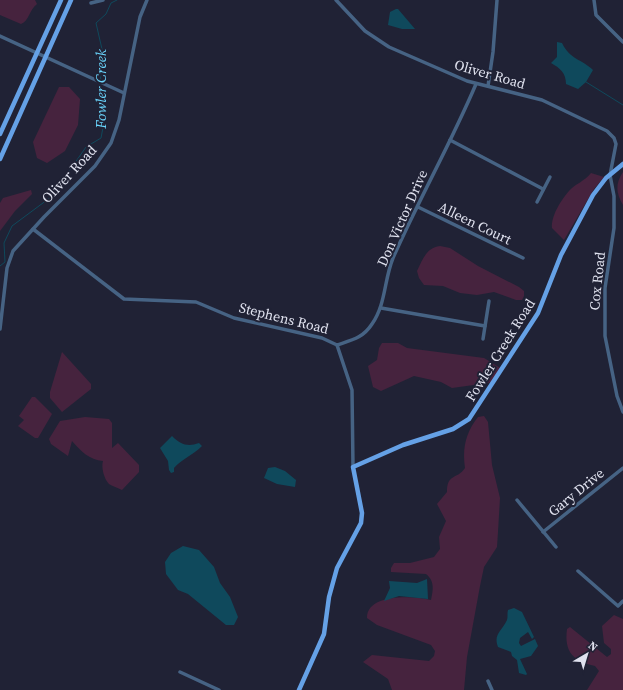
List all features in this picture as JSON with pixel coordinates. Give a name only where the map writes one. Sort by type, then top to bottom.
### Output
[{"type":"main road","points":[[0,134],[61,0]]},
{"type":"main road","points":[[0,159],[71,0]]},
{"type":"main road","name":"Fowler Creek Road","points":[[353,467],[403,445],[453,429],[469,419],[538,313],[567,242],[593,195],[610,175],[623,164]]},
{"type":"main road","name":"Stephens Road","points":[[299,690],[324,634],[329,597],[337,568],[361,523],[362,513],[353,467]]},
{"type":"street","points":[[91,3],[103,0]]},
{"type":"street","name":"Oliver Road","points":[[0,329],[9,260],[16,246],[103,157],[111,143],[119,120],[140,16],[147,0]]},
{"type":"street","name":"Oliver Road","points":[[336,0],[366,31],[382,43],[449,74],[476,84],[542,100],[607,131],[614,138],[616,144],[610,175]]},
{"type":"street","points":[[488,86],[493,52],[497,0]]},
{"type":"street","points":[[594,0],[596,14],[623,42]]},
{"type":"street","points":[[0,36],[124,93]]},
{"type":"street","name":"Don Victor Drive","points":[[337,345],[352,341],[364,334],[373,324],[381,308],[390,265],[476,84]]},
{"type":"street","points":[[450,140],[543,189]]},
{"type":"street","name":"Cox Road","points":[[610,175],[614,199],[614,228],[604,288],[604,316],[609,359],[617,396],[623,412]]},
{"type":"street","points":[[537,202],[550,177]]},
{"type":"street","name":"Alleen Court","points":[[418,207],[524,258]]},
{"type":"street","name":"Stephens Road","points":[[33,230],[124,299],[196,302],[234,318],[322,338],[337,345],[352,390],[353,467]]},
{"type":"street","points":[[483,339],[489,301]]},
{"type":"street","points":[[381,308],[485,326]]},
{"type":"street","name":"Gary Drive","points":[[543,532],[623,468]]},
{"type":"street","points":[[517,500],[556,547]]},
{"type":"street","points":[[578,571],[618,606],[623,601]]},
{"type":"street","points":[[180,672],[219,690]]},
{"type":"street","points":[[488,681],[492,690]]},
{"type":"shaded area","points":[[0,0],[35,0],[37,4],[34,6],[24,23],[21,24],[0,15]]},
{"type":"shaded area","points":[[59,87],[69,87],[80,99],[78,125],[65,151],[47,163],[37,158],[33,142]]},
{"type":"shaded area","points":[[623,172],[623,205],[617,188],[620,176]]},
{"type":"shaded area","points":[[591,173],[604,177],[594,189],[564,240],[552,228],[555,213],[569,191]]},
{"type":"shaded area","points":[[31,190],[32,194],[15,211],[0,231],[0,203],[3,198]]},
{"type":"shaded area","points":[[440,246],[450,248],[478,266],[519,287],[524,291],[522,300],[516,300],[494,292],[477,295],[460,293],[443,286],[424,285],[419,278],[417,271],[423,258],[428,252],[435,247]]},
{"type":"shaded area","points":[[382,343],[398,343],[407,348],[484,358],[502,369],[494,381],[488,383],[452,388],[441,382],[414,376],[381,391],[373,387],[368,366],[377,360],[379,348]]},
{"type":"shaded area","points":[[62,352],[91,384],[91,389],[62,412],[50,398],[50,392]]},
{"type":"shaded area","points":[[32,397],[35,397],[52,414],[38,438],[35,438],[18,426],[24,420],[19,416]]},
{"type":"shaded area","points":[[484,416],[488,422],[492,465],[500,498],[497,547],[484,567],[467,657],[464,690],[392,690],[388,679],[363,662],[372,655],[429,661],[434,656],[435,651],[431,645],[377,625],[367,618],[369,610],[375,604],[383,600],[393,598],[403,597],[431,600],[433,589],[432,583],[426,574],[391,572],[391,568],[394,563],[410,563],[434,557],[440,549],[439,537],[446,521],[437,504],[447,492],[447,486],[451,479],[462,472],[465,468],[464,454],[470,428],[478,417]]},
{"type":"shaded area","points":[[85,417],[109,419],[112,423],[112,448],[118,443],[139,465],[139,472],[122,490],[110,485],[107,482],[104,476],[103,461],[89,457],[72,441],[68,456],[51,444],[49,439],[60,421]]},
{"type":"shaded area","points":[[614,615],[623,619],[623,690],[587,690],[599,671],[595,666],[581,661],[572,654],[567,644],[567,629],[570,627],[607,657],[611,654],[611,649],[604,643],[602,626]]},
{"type":"water","points":[[398,9],[415,29],[402,29],[388,25],[390,12]]},
{"type":"water","points":[[557,42],[562,43],[565,49],[572,56],[593,70],[586,82],[578,89],[566,84],[562,71],[551,63],[557,57]]},
{"type":"water","points":[[172,436],[178,441],[188,445],[199,443],[202,446],[177,465],[174,468],[174,472],[171,473],[169,470],[168,461],[160,448]]},
{"type":"water","points":[[275,467],[285,471],[296,480],[295,487],[277,484],[264,478],[268,468]]},
{"type":"water","points":[[183,546],[199,550],[214,567],[220,583],[230,597],[238,617],[234,625],[226,625],[188,594],[178,590],[166,574],[165,562],[171,553]]},
{"type":"water","points":[[427,579],[428,599],[399,596],[384,601],[390,588],[389,581],[417,583]]},
{"type":"water","points":[[514,608],[522,612],[534,637],[532,639],[528,632],[520,638],[519,643],[521,646],[535,639],[538,646],[531,656],[520,659],[527,674],[526,675],[519,673],[517,660],[512,656],[511,652],[498,647],[497,643],[497,636],[507,620],[508,610]]},
{"type":"waterway","name":"Fowler Creek","points":[[100,81],[104,58],[96,23],[106,14],[111,3],[117,0]]},
{"type":"waterway","points":[[586,82],[623,105]]},
{"type":"waterway","name":"Fowler Creek","points":[[0,266],[5,262],[4,243],[12,226],[51,197],[86,147],[101,138],[104,122],[98,94],[100,84]]}]
